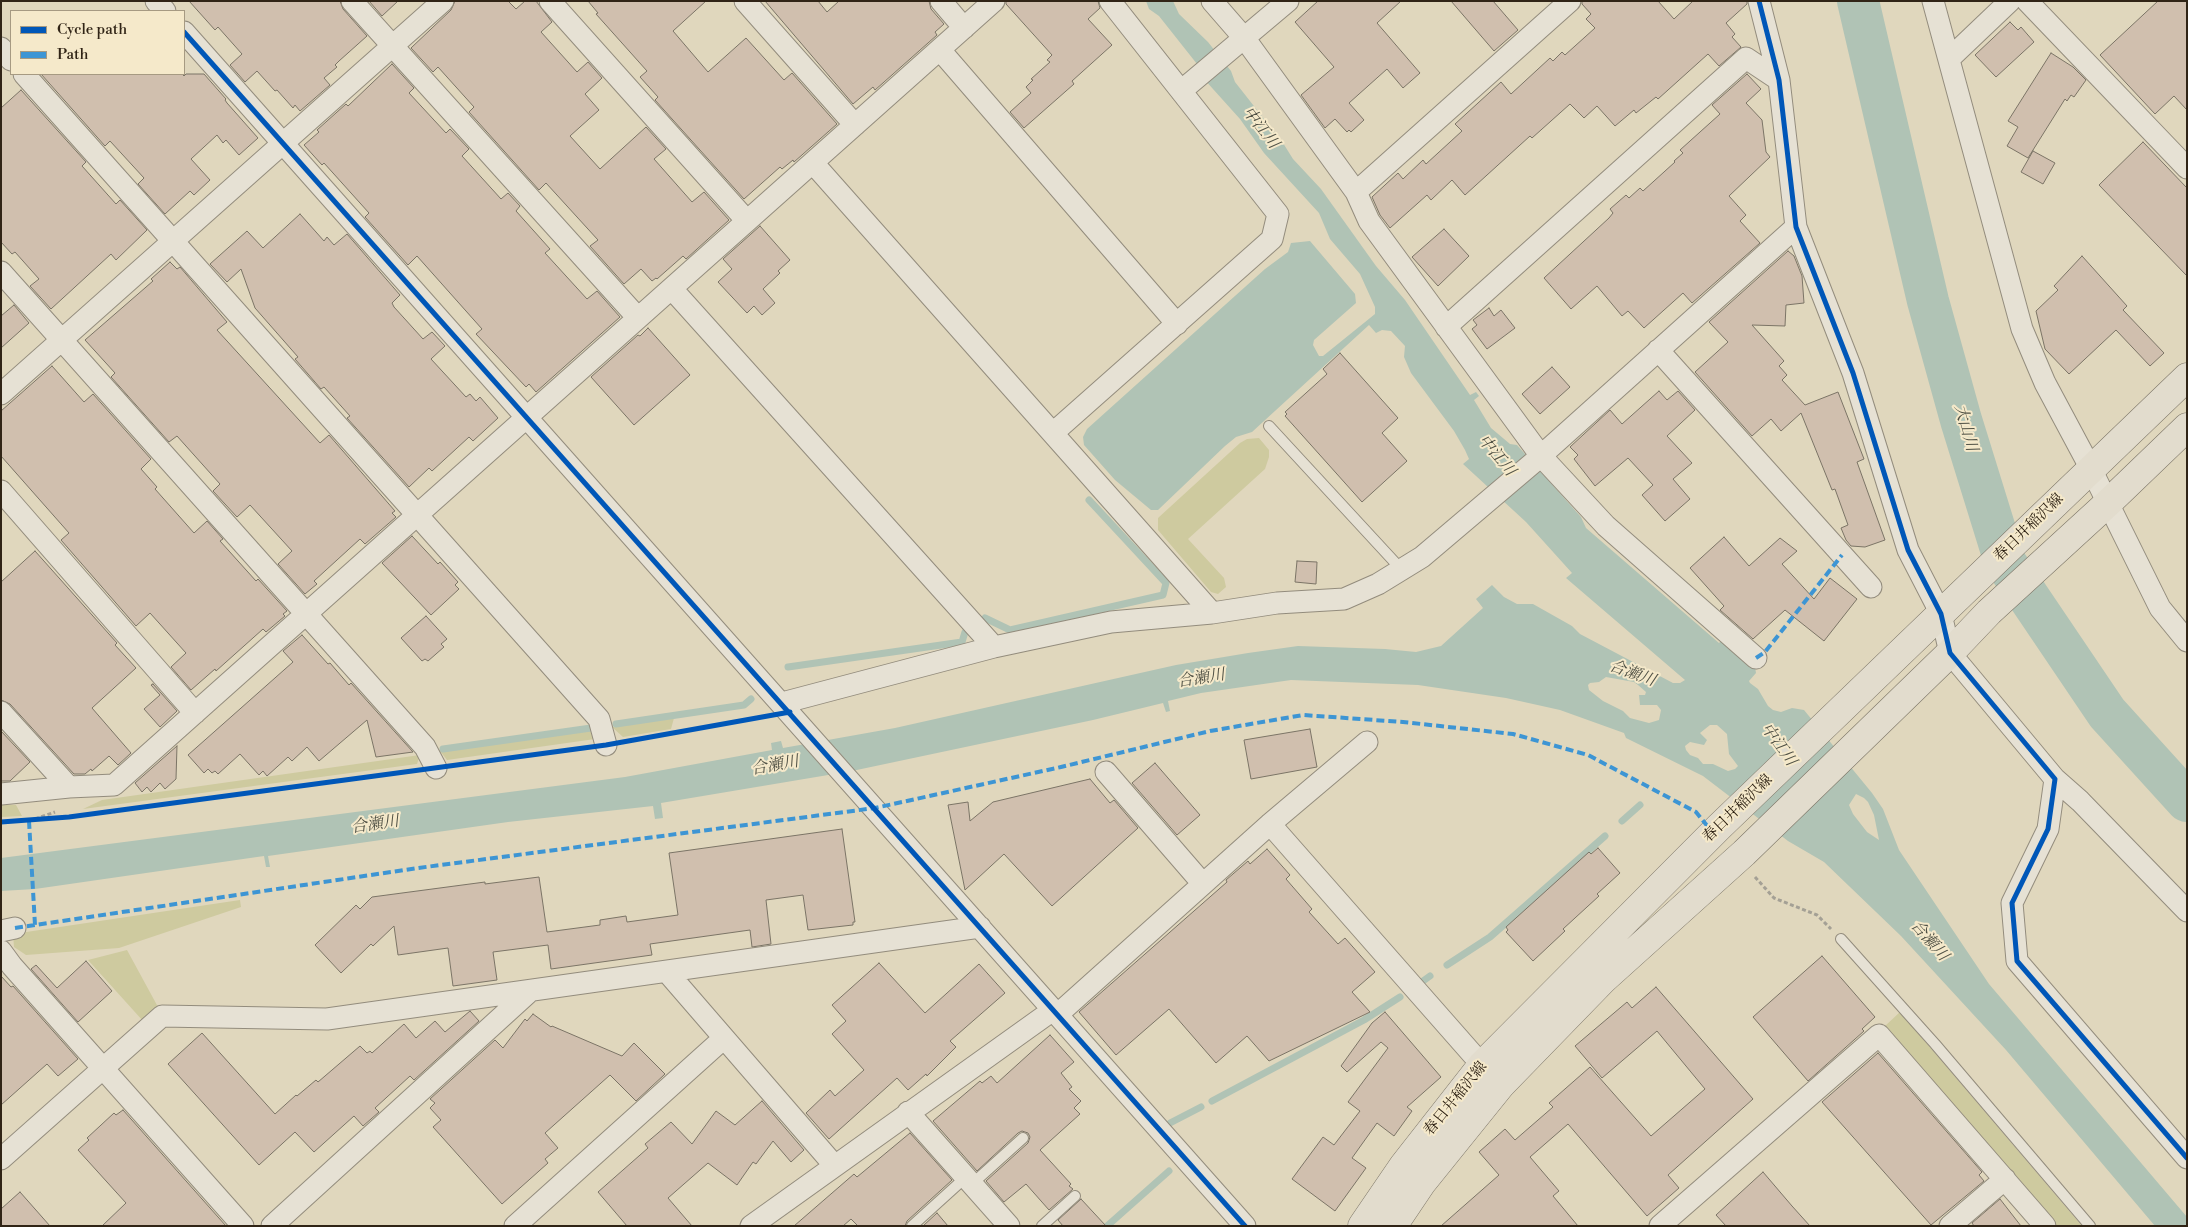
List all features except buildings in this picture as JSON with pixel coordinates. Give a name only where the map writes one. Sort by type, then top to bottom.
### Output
[{"type":"main road","name":"春日井稲沢線","points":[[1362,1226],[1403,1166],[1482,1065],[1719,827],[1894,660],[1967,586],[2187,377]]},
{"type":"main road","name":"春日井稲沢線","points":[[1393,1226],[1422,1183],[1501,1086],[1604,979],[1740,856],[1950,654],[1989,612],[2108,503],[2187,427]]},
{"type":"street","points":[[352,1],[638,318]]},
{"type":"street","points":[[1,394],[443,1]]},
{"type":"street","points":[[550,1],[747,221]]},
{"type":"street","points":[[745,1],[855,125]]},
{"type":"street","points":[[941,1],[964,28]]},
{"type":"street","points":[[1,794],[69,787],[114,785],[994,1]]},
{"type":"street","points":[[1053,433],[1272,239],[1278,214],[1110,1]]},
{"type":"street","points":[[1212,1],[1244,40],[1356,192],[1369,221],[1446,327],[1537,459],[1606,526],[1756,658]]},
{"type":"street","points":[[1182,90],[1244,40],[1288,1]]},
{"type":"street","points":[[1356,192],[1570,1]]},
{"type":"street","points":[[1759,1],[1779,80],[1796,227],[1853,373],[1908,550],[1940,614],[1950,654],[2055,779],[2080,801],[2187,911]]},
{"type":"street","points":[[1933,1],[2022,329],[2045,383],[2091,469],[2160,608],[2187,641]]},
{"type":"street","points":[[1949,59],[2010,1]]},
{"type":"street","points":[[2027,1],[2187,168]]},
{"type":"street","points":[[185,33],[1246,1226]]},
{"type":"street","points":[[1,48],[10,59]]},
{"type":"street","points":[[940,50],[1177,324]]},
{"type":"street","points":[[1446,327],[1746,58],[1779,80]]},
{"type":"street","points":[[25,75],[600,719],[606,745]]},
{"type":"street","points":[[813,163],[1212,613]]},
{"type":"street","points":[[789,710],[994,647],[1111,622],[1212,613],[1277,603],[1344,599],[1378,584],[1422,556],[1494,496],[1796,227]]},
{"type":"street","points":[[1,272],[426,747],[436,768]]},
{"type":"street","points":[[672,289],[994,647]]},
{"type":"street","points":[[1658,350],[1870,586]]},
{"type":"street","points":[[1,491],[196,713]]},
{"type":"street","points":[[1,712],[69,787]]},
{"type":"street","points":[[751,1226],[908,1112],[1055,1012],[1270,824],[1368,742]]},
{"type":"street","points":[[1106,772],[1203,884]]},
{"type":"street","points":[[2055,779],[2048,829],[2012,903],[2017,961],[2187,1158]]},
{"type":"street","points":[[1270,824],[1482,1065]]},
{"type":"street","points":[[1,1159],[162,1016],[327,1019],[980,927]]},
{"type":"street","points":[[1,951],[12,966],[243,1226]]},
{"type":"street","points":[[667,972],[834,1165]]},
{"type":"street","points":[[272,1226],[529,992]]},
{"type":"street","points":[[1660,1226],[1879,1035],[2045,1226]]},
{"type":"street","points":[[515,1226],[724,1038]]},
{"type":"street","points":[[908,1112],[1009,1226]]},
{"type":"street","points":[[1950,1226],[2004,1179]]},
{"type":"lane","points":[[1269,426],[1401,570]]},
{"type":"lane","points":[[1841,939],[1936,1044],[2090,1226]]},
{"type":"lane","points":[[912,1226],[1023,1138]]},
{"type":"lane","points":[[1042,1226],[1075,1196]]},
{"type":"path","points":[[1740,856],[1774,898],[1817,915],[1841,939]]},
{"type":"shaded area","points":[[1259,438],[1269,450],[1265,469],[1188,539],[1224,578],[1226,587],[1218,594],[1211,592],[1158,530],[1158,518],[1240,443],[1247,439]]},
{"type":"shaded area","points":[[674,718],[671,729],[623,737],[612,727]]},
{"type":"shaded area","points":[[597,728],[595,739],[447,760],[440,751]]},
{"type":"shaded area","points":[[420,755],[417,764],[83,809],[102,800]]},
{"type":"shaded area","points":[[1,805],[16,805],[22,816],[1,817]]},
{"type":"shaded area","points":[[240,900],[241,907],[119,948],[26,955],[14,947],[13,934]]},
{"type":"shaded area","points":[[127,950],[158,1007],[143,1021],[88,960]]},
{"type":"shaded area","points":[[1900,1012],[2082,1226],[2057,1226],[1885,1026]]},
{"type":"water","points":[[1146,1],[1173,1],[1179,14],[1208,42],[1231,71],[1235,82],[1283,143],[1293,159],[1321,189],[1376,266],[1405,300],[1470,395],[1476,392],[1479,396],[1474,400],[1491,428],[1510,444],[1517,445],[1581,517],[1586,528],[1719,643],[1722,640],[1755,667],[1756,673],[1749,681],[1758,689],[1768,706],[1773,710],[1781,712],[1792,708],[1804,710],[1883,809],[1899,850],[1989,984],[2187,1217],[2187,1226],[2155,1226],[2006,1050],[1901,936],[1824,862],[1788,841],[1703,776],[1626,738],[1624,733],[1560,710],[1506,698],[1418,685],[1291,680],[1201,693],[1168,701],[1170,711],[1166,712],[1163,703],[1093,720],[852,771],[661,803],[663,818],[655,819],[653,806],[508,822],[268,856],[270,867],[266,867],[264,856],[35,889],[1,891],[1,858],[625,777],[772,750],[771,743],[781,741],[783,748],[895,728],[1176,665],[1248,653],[1298,646],[1416,652],[1441,646],[1483,608],[1476,599],[1492,585],[1504,597],[1517,604],[1533,604],[1572,626],[1580,634],[1673,683],[1680,683],[1685,680],[1566,578],[1572,573],[1526,522],[1463,464],[1469,459],[1465,450],[1454,431],[1411,373],[1404,357],[1405,346],[1391,331],[1382,330],[1376,333],[1369,325],[1252,432],[1236,437],[1225,446],[1158,510],[1151,510],[1115,480],[1084,445],[1083,437],[1087,429],[1265,269],[1288,252],[1291,243],[1310,241],[1355,294],[1356,303],[1314,340],[1313,345],[1319,356],[1323,356],[1375,314],[1375,307],[1360,274],[1330,239],[1319,213],[1264,153],[1240,119],[1204,79],[1197,64],[1159,16],[1149,9]],"holes":[[[1606,677],[1634,682],[1638,685],[1646,692],[1645,695],[1639,695],[1640,705],[1657,705],[1661,710],[1659,720],[1649,723],[1630,718],[1623,711],[1603,701],[1589,690],[1588,685],[1590,683],[1599,682]],[[1710,725],[1717,725],[1727,734],[1729,754],[1738,766],[1728,771],[1713,764],[1703,764],[1698,758],[1690,755],[1685,746],[1690,742],[1704,745],[1707,740],[1700,733]],[[1856,794],[1868,802],[1874,815],[1879,840],[1867,832],[1853,814],[1849,805]]]},
{"type":"waterway","name":"大山川","points":[[1858,1],[1928,301],[1961,420],[2005,562],[2107,713],[2187,801]]},
{"type":"waterway","points":[[985,618],[1010,630],[1163,595],[1166,583],[1089,500]]},
{"type":"waterway","points":[[788,667],[962,642],[965,632]]},
{"type":"waterway","points":[[616,724],[744,705],[751,699]]},
{"type":"waterway","points":[[443,749],[591,728]]},
{"type":"waterway","points":[[1622,821],[1640,805]]},
{"type":"waterway","points":[[1447,965],[1490,937],[1605,836]]},
{"type":"waterway","points":[[1423,981],[1430,976]]},
{"type":"waterway","points":[[1212,1101],[1364,1020],[1400,997]]},
{"type":"waterway","points":[[1170,1123],[1201,1107]]},
{"type":"waterway","points":[[1107,1226],[1169,1171]]},
{"type":"marked path","points":[[1756,658],[1765,652],[1842,555]]},
{"type":"marked path","points":[[15,928],[418,868],[875,808],[1061,767],[1210,731],[1303,715],[1403,722],[1513,734],[1588,755],[1696,812],[1713,833]]},
{"type":"marked path","points":[[29,821],[35,925]]},
{"type":"cycle path","points":[[1759,1],[1779,80],[1796,227],[1853,373],[1908,550],[1941,614],[1950,653],[2055,779],[2048,829],[2012,903],[2017,961],[2187,1158]]},
{"type":"cycle path","points":[[185,33],[1245,1226]]},
{"type":"cycle path","points":[[1,822],[69,817],[606,745],[790,712]]},
{"type":"water label","name":"中江川","points":[[1260,128]]},
{"type":"water label","name":"中江川","points":[[1496,456]]},
{"type":"water label","name":"合瀬川","points":[[1632,674]]},
{"type":"water label","name":"合瀬川","points":[[1201,679]]},
{"type":"water label","name":"中江川","points":[[1778,745]]},
{"type":"water label","name":"合瀬川","points":[[775,766]]},
{"type":"water label","name":"合瀬川","points":[[375,825]]},
{"type":"water label","name":"合瀬川","points":[[1929,941]]}]
